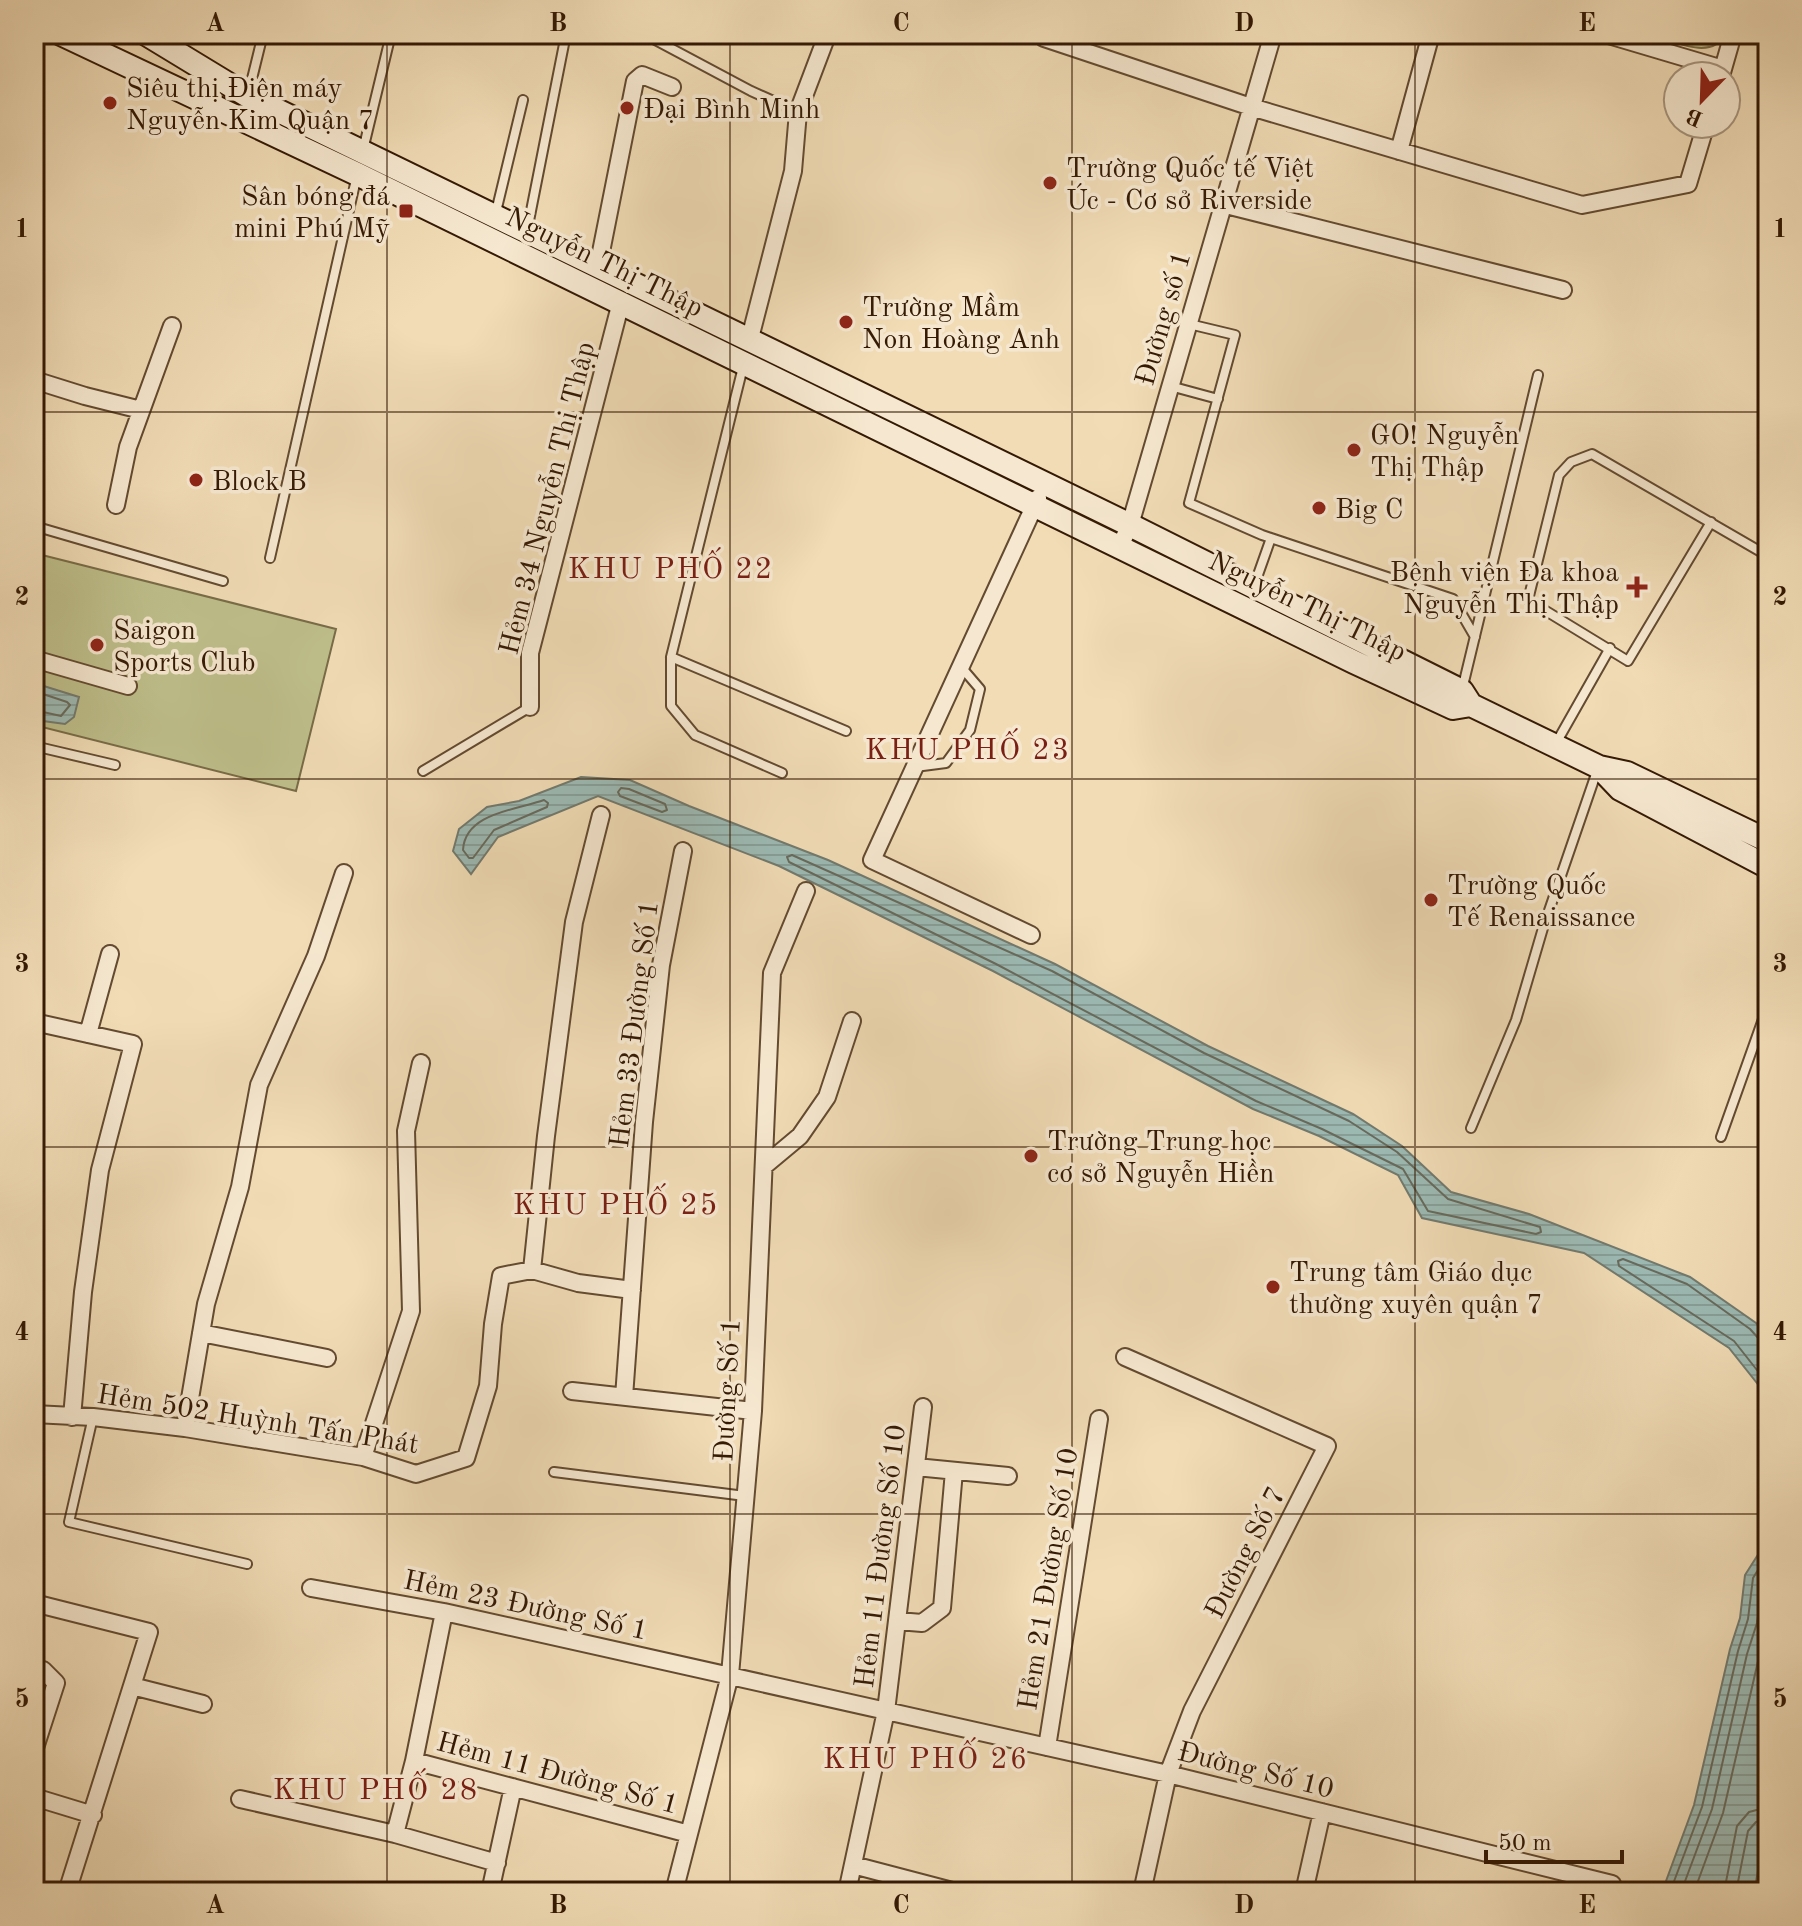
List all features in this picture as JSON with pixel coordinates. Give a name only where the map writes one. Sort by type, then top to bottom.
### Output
[{"type":"main road","name":"Nguyễn Thị Thập","points":[[61,34],[182,91],[495,217],[598,267],[746,352]]},
{"type":"main road","name":"Nguyễn Thị Thập","points":[[153,37],[360,163],[621,302],[746,352],[1040,494],[1130,525],[1554,745],[1599,767],[1627,773],[1768,841]]},
{"type":"main road","points":[[182,91],[195,64]]},
{"type":"main road","name":"Nguyễn Thị Thập","points":[[1040,494],[1120,546],[1453,708],[1466,698]]},
{"type":"main road","name":"Nguyễn Thị Thập","points":[[1599,767],[1620,789],[1768,867]]},
{"type":"street","name":"Đường số 1","points":[[1130,525],[1273,34]]},
{"type":"street","points":[[1399,151],[1431,34]]},
{"type":"street","points":[[1605,34],[1685,60]]},
{"type":"street","points":[[1725,60],[1733,34]]},
{"type":"street","points":[[746,352],[793,171],[798,112],[826,38]]},
{"type":"street","points":[[1044,38],[1251,107],[1582,205],[1688,184],[1701,140]]},
{"type":"street","points":[[598,267],[635,81],[642,75],[672,87]]},
{"type":"street","points":[[1222,204],[1563,290]]},
{"type":"street","name":"Hẻm 34 Nguyễn Thị Thập","points":[[530,707],[530,653],[621,302]]},
{"type":"street","points":[[116,505],[128,447],[172,326]]},
{"type":"street","points":[[34,380],[141,410]]},
{"type":"street","points":[[1031,935],[872,860],[1040,494]]},
{"type":"street","points":[[1120,546],[1130,525]]},
{"type":"street","points":[[34,659],[128,686]]},
{"type":"street","points":[[601,815],[574,922],[532,1270],[578,1283],[632,1290]]},
{"type":"street","name":"Hẻm 33 Đường Số 1","points":[[624,1397],[644,1122],[661,965],[683,851]]},
{"type":"street","points":[[185,1428],[206,1304],[240,1187],[259,1085],[316,956],[344,873]]},
{"type":"street","name":"Đường Số 1","points":[[674,1892],[730,1675],[753,1411],[772,973],[806,891]]},
{"type":"street","points":[[88,1034],[110,954]]},
{"type":"street","points":[[764,1166],[800,1136],[827,1097],[852,1021]]},
{"type":"street","points":[[34,1024],[133,1044],[100,1170],[83,1292],[72,1417]]},
{"type":"street","points":[[363,1457],[411,1311],[406,1131],[421,1063]]},
{"type":"street","name":"Hẻm 502 Huỳnh Tấn Phát","points":[[34,1414],[93,1417],[185,1428],[363,1457],[416,1474],[466,1458],[488,1386],[501,1276],[532,1270]]},
{"type":"street","points":[[201,1333],[327,1358]]},
{"type":"street","name":"Đường Số 7","points":[[1125,1357],[1327,1446],[1192,1711],[1168,1774],[1142,1892]]},
{"type":"street","points":[[572,1391],[753,1411]]},
{"type":"street","name":"Hẻm 11 Đường Số 10","points":[[847,1892],[886,1711],[923,1407]]},
{"type":"street","name":"Hẻm 21 Đường Số 10","points":[[1047,1747],[1099,1419]]},
{"type":"street","points":[[916,1467],[1008,1476]]},
{"type":"street","points":[[898,1621],[922,1623],[942,1608],[954,1471]]},
{"type":"street","name":"Hẻm 23 Đường Số 1","points":[[311,1588],[444,1612],[730,1675]]},
{"type":"street","points":[[34,1603],[149,1632],[67,1892]]},
{"type":"street","points":[[395,1834],[414,1761],[444,1612]]},
{"type":"street","points":[[34,1669],[43,1670],[56,1683],[34,1751]]},
{"type":"street","points":[[730,1675],[886,1711]]},
{"type":"street","points":[[132,1686],[203,1704]]},
{"type":"street","name":"Đường Số 10","points":[[886,1711],[1168,1774],[1612,1888]]},
{"type":"street","name":"Hẻm 11 Đường Số 1","points":[[414,1761],[689,1834]]},
{"type":"street","points":[[490,1892],[513,1787]]},
{"type":"street","points":[[34,1797],[93,1815]]},
{"type":"street","points":[[240,1799],[395,1834],[497,1863]]},
{"type":"street","points":[[1304,1892],[1322,1812]]},
{"type":"street","points":[[853,1865],[956,1892]]},
{"type":"lane","points":[[248,96],[263,34]]},
{"type":"lane","points":[[270,558],[391,34]]},
{"type":"lane","points":[[527,232],[566,34]]},
{"type":"lane","points":[[644,34],[751,91],[798,112]]},
{"type":"lane","points":[[495,217],[523,100]]},
{"type":"lane","points":[[1188,323],[1235,335],[1189,503],[1271,538],[1453,599],[1475,637]]},
{"type":"lane","points":[[746,352],[671,657],[671,706],[695,735],[782,773]]},
{"type":"lane","points":[[1466,698],[1475,637],[1538,375]]},
{"type":"lane","points":[[1170,386],[1218,399]]},
{"type":"lane","points":[[1711,522],[1628,661],[1528,600],[1559,475],[1571,462],[1592,454],[1711,522],[1768,556]]},
{"type":"lane","points":[[34,526],[223,581]]},
{"type":"lane","points":[[1254,587],[1271,538]]},
{"type":"lane","points":[[1554,745],[1610,648]]},
{"type":"lane","points":[[671,657],[846,731]]},
{"type":"lane","points":[[914,767],[946,763],[970,730],[980,689],[960,666]]},
{"type":"lane","points":[[423,771],[530,707]]},
{"type":"lane","points":[[34,746],[115,765]]},
{"type":"lane","points":[[1471,1128],[1516,1020],[1543,928],[1599,767]]},
{"type":"lane","points":[[1721,1137],[1768,1005]]},
{"type":"lane","points":[[93,1417],[69,1522],[247,1564]]},
{"type":"lane","points":[[554,1472],[745,1496]]},
{"type":"green space","points":[[1650,34],[1725,34],[1711,47],[1701,48]]},
{"type":"green space","points":[[34,553],[336,629],[296,791],[34,725]]},
{"type":"water","points":[[34,683],[79,697],[74,717],[65,724],[43,721],[34,716]]},
{"type":"water","points":[[581,777],[630,780],[828,860],[1055,964],[1208,1046],[1353,1114],[1402,1146],[1451,1192],[1529,1214],[1690,1277],[1756,1323],[1768,1338],[1768,1397],[1729,1348],[1584,1253],[1422,1218],[1398,1175],[1319,1136],[1253,1109],[993,971],[779,866],[598,796],[498,837],[471,874],[453,851],[459,829],[487,807],[519,801]]},
{"type":"water","points":[[1768,1539],[1768,1817],[1754,1892],[1662,1892],[1694,1805],[1740,1618],[1745,1575]]},
{"type":"place","name":"Siêu thị Điện máy Nguyễn Kim Quận 7","points":[[110,103]]},
{"type":"place","name":"Đại Bình Minh","points":[[627,108]]},
{"type":"place","name":"Trường Quốc tế Việt Úc - Cơ sở Riverside","points":[[1050,183]]},
{"type":"place","name":"Sân bóng đá mini Phú Mỹ","points":[[406,211]]},
{"type":"place","name":"Trường Mầm Non Hoàng Anh","points":[[846,322]]},
{"type":"place","name":"GO! Nguyễn Thị Thập","points":[[1354,450]]},
{"type":"place","name":"Block B","points":[[196,480]]},
{"type":"place","name":"Big C","points":[[1319,508]]},
{"type":"place","name":"Bệnh viện Đa khoa Nguyễn Thị Thập","points":[[1637,587]]},
{"type":"place","name":"Saigon Sports Club","points":[[97,645]]},
{"type":"place","name":"Trường Quốc Tế Renaissance","points":[[1431,900]]},
{"type":"place","name":"Trường Trung học cơ sở Nguyễn Hiền","points":[[1031,1156]]},
{"type":"place","name":"Trung tâm Giáo dục thường xuyên quận 7","points":[[1273,1287]]},
{"type":"district","name":"KHU PHỐ 22","points":[[671,568]]},
{"type":"district","name":"KHU PHỐ 23","points":[[968,749]]},
{"type":"district","name":"KHU PHỐ 25","points":[[616,1204]]},
{"type":"district","name":"KHU PHỐ 26","points":[[926,1758]]},
{"type":"district","name":"KHU PHỐ 28","points":[[376,1789]]}]
